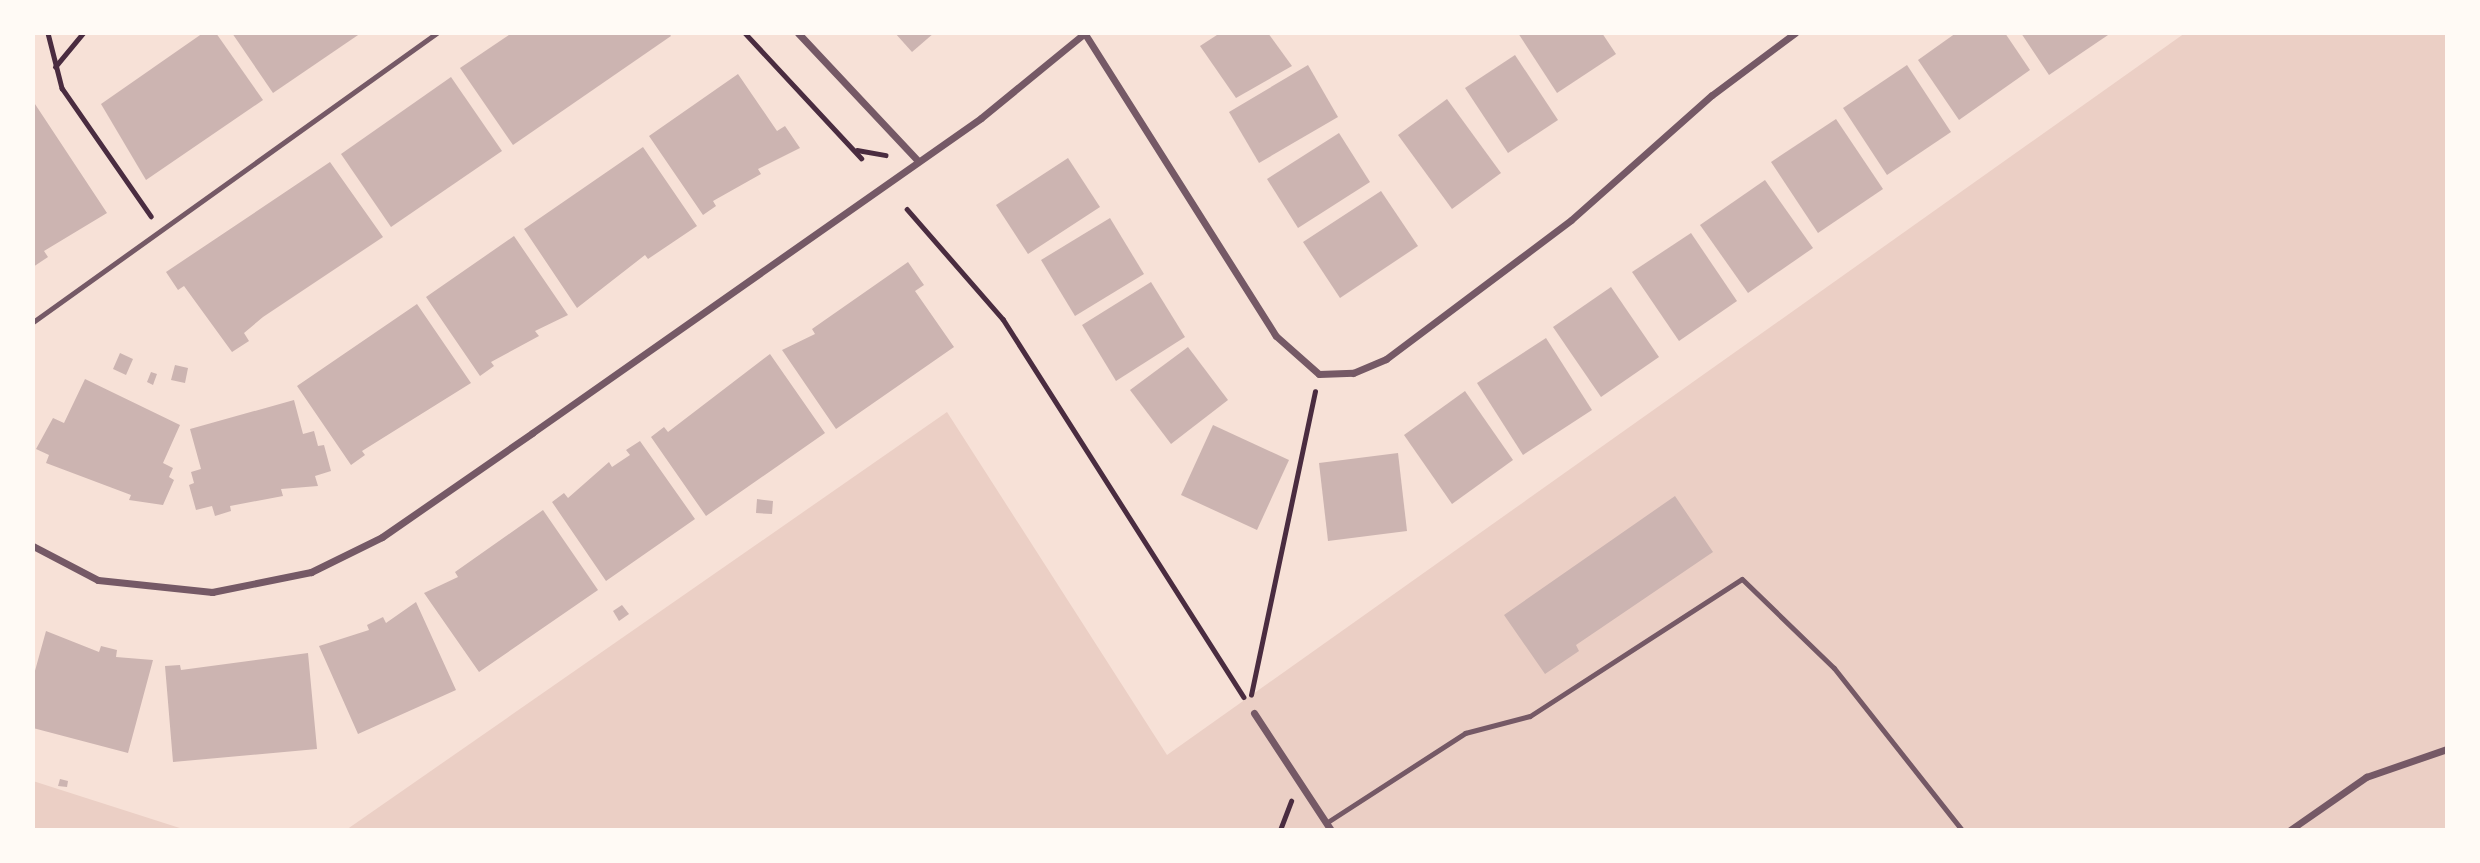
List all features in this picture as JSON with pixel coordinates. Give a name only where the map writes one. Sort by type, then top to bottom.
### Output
[{"type":"street","points":[[798,33],[918,161]]},
{"type":"street","points":[[33,545],[98,580],[212,593],[310,572],[382,537],[918,161],[1085,33],[1276,336],[1319,374],[1353,373],[1386,359],[1571,220],[1712,95],[1795,33]]},
{"type":"street","points":[[1254,713],[1328,826]]},
{"type":"street","points":[[2290,830],[2367,777],[2447,750]]},
{"type":"lane","points":[[33,322],[436,33]]},
{"type":"lane","points":[[1328,826],[1465,733],[1530,716],[1742,579],[1834,668],[1962,830]]},
{"type":"path","points":[[48,33],[55,67],[161,230]]},
{"type":"path","points":[[55,67],[83,33]]},
{"type":"path","points":[[745,33],[861,158]]},
{"type":"path","points":[[907,209],[1003,319],[1249,705],[1319,374]]},
{"type":"shaded area","points":[[2185,33],[2447,33],[2447,830],[346,830],[947,412],[1167,755]]},
{"type":"shaded area","points":[[33,781],[186,830],[33,830]]},
{"type":"building","points":[[203,33],[216,33],[263,100],[146,180],[101,104]]},
{"type":"building","points":[[232,33],[361,33],[273,93]]},
{"type":"building","points":[[512,33],[669,33],[671,36],[513,145],[460,68]]},
{"type":"building","points":[[895,33],[934,33],[912,52]]},
{"type":"building","points":[[1220,33],[1268,33],[1292,66],[1236,98],[1200,46]]},
{"type":"building","points":[[1518,33],[1602,33],[1616,54],[1557,93]]},
{"type":"building","points":[[1956,33],[2005,33],[2030,70],[1959,120],[1918,60]]},
{"type":"building","points":[[2021,33],[2111,33],[2049,75]]},
{"type":"building","points":[[1515,55],[1558,120],[1508,153],[1465,88]]},
{"type":"building","points":[[1308,65],[1338,117],[1259,163],[1229,112]]},
{"type":"building","points":[[1907,65],[1951,132],[1887,175],[1843,108]]},
{"type":"building","points":[[738,74],[777,131],[785,126],[800,148],[758,169],[761,174],[713,201],[716,206],[703,215],[649,136]]},
{"type":"building","points":[[451,77],[502,151],[391,227],[341,154]]},
{"type":"building","points":[[1447,99],[1501,173],[1452,209],[1398,135]]},
{"type":"building","points":[[33,101],[107,213],[44,251],[48,257],[33,267]]},
{"type":"building","points":[[1836,119],[1883,189],[1818,233],[1771,162]]},
{"type":"building","points":[[1339,133],[1370,182],[1298,228],[1267,179]]},
{"type":"building","points":[[643,147],[697,226],[648,259],[645,255],[577,308],[524,229]]},
{"type":"building","points":[[1068,158],[1100,207],[1028,254],[996,205]]},
{"type":"building","points":[[330,162],[383,237],[263,317],[244,333],[249,341],[232,352],[184,286],[178,290],[166,272]]},
{"type":"building","points":[[1765,180],[1813,248],[1748,293],[1700,225]]},
{"type":"building","points":[[1381,191],[1418,246],[1340,298],[1303,242]]},
{"type":"building","points":[[1110,218],[1144,274],[1075,316],[1041,260]]},
{"type":"building","points":[[1691,233],[1737,301],[1679,341],[1632,272]]},
{"type":"building","points":[[514,236],[568,315],[535,331],[539,336],[491,362],[494,366],[480,376],[426,297]]},
{"type":"building","points":[[908,262],[924,285],[915,291],[954,347],[836,429],[782,350],[815,334],[812,329]]},
{"type":"building","points":[[1151,282],[1185,337],[1116,381],[1082,325]]},
{"type":"building","points":[[1611,287],[1659,357],[1601,397],[1553,327]]},
{"type":"building","points":[[417,304],[471,383],[362,451],[365,455],[351,465],[297,386]]},
{"type":"building","points":[[1546,338],[1592,410],[1523,455],[1477,383]]},
{"type":"building","points":[[1188,347],[1228,400],[1171,444],[1130,390]]},
{"type":"building","points":[[120,353],[133,359],[126,375],[113,369]]},
{"type":"building","points":[[770,354],[825,433],[706,516],[651,437],[664,427],[668,432]]},
{"type":"building","points":[[175,365],[188,368],[185,383],[171,380]]},
{"type":"building","points":[[151,372],[157,374],[153,385],[147,382]]},
{"type":"building","points":[[85,379],[180,425],[163,463],[173,468],[169,477],[174,480],[163,505],[129,500],[131,495],[46,463],[49,455],[36,449],[53,418],[64,423]]},
{"type":"building","points":[[1465,391],[1513,460],[1452,504],[1404,435]]},
{"type":"building","points":[[294,400],[303,434],[314,431],[318,446],[324,445],[331,471],[315,476],[318,486],[281,489],[283,496],[230,506],[231,511],[215,516],[212,506],[196,510],[189,485],[194,483],[191,472],[201,469],[190,429]]},
{"type":"building","points":[[1213,425],[1289,460],[1257,530],[1181,495]]},
{"type":"building","points":[[640,441],[695,519],[606,581],[552,502],[564,493],[568,498],[609,462],[612,467],[630,455],[626,450]]},
{"type":"building","points":[[1398,453],[1407,531],[1328,541],[1319,463]]},
{"type":"building","points":[[1675,496],[1713,552],[1576,645],[1579,651],[1545,674],[1504,615]]},
{"type":"building","points":[[757,499],[773,501],[772,514],[756,513]]},
{"type":"building","points":[[543,510],[598,590],[479,672],[424,593],[458,577],[455,572]]},
{"type":"building","points":[[416,602],[456,690],[358,734],[319,646],[369,630],[367,625],[383,617],[386,623]]},
{"type":"building","points":[[622,605],[629,614],[619,621],[613,611]]},
{"type":"building","points":[[46,631],[99,652],[101,646],[117,650],[116,657],[153,660],[128,753],[33,728],[33,678]]},
{"type":"building","points":[[308,653],[317,749],[173,762],[165,666],[180,665],[181,670]]},
{"type":"building","points":[[60,779],[68,781],[67,787],[58,786]]}]
